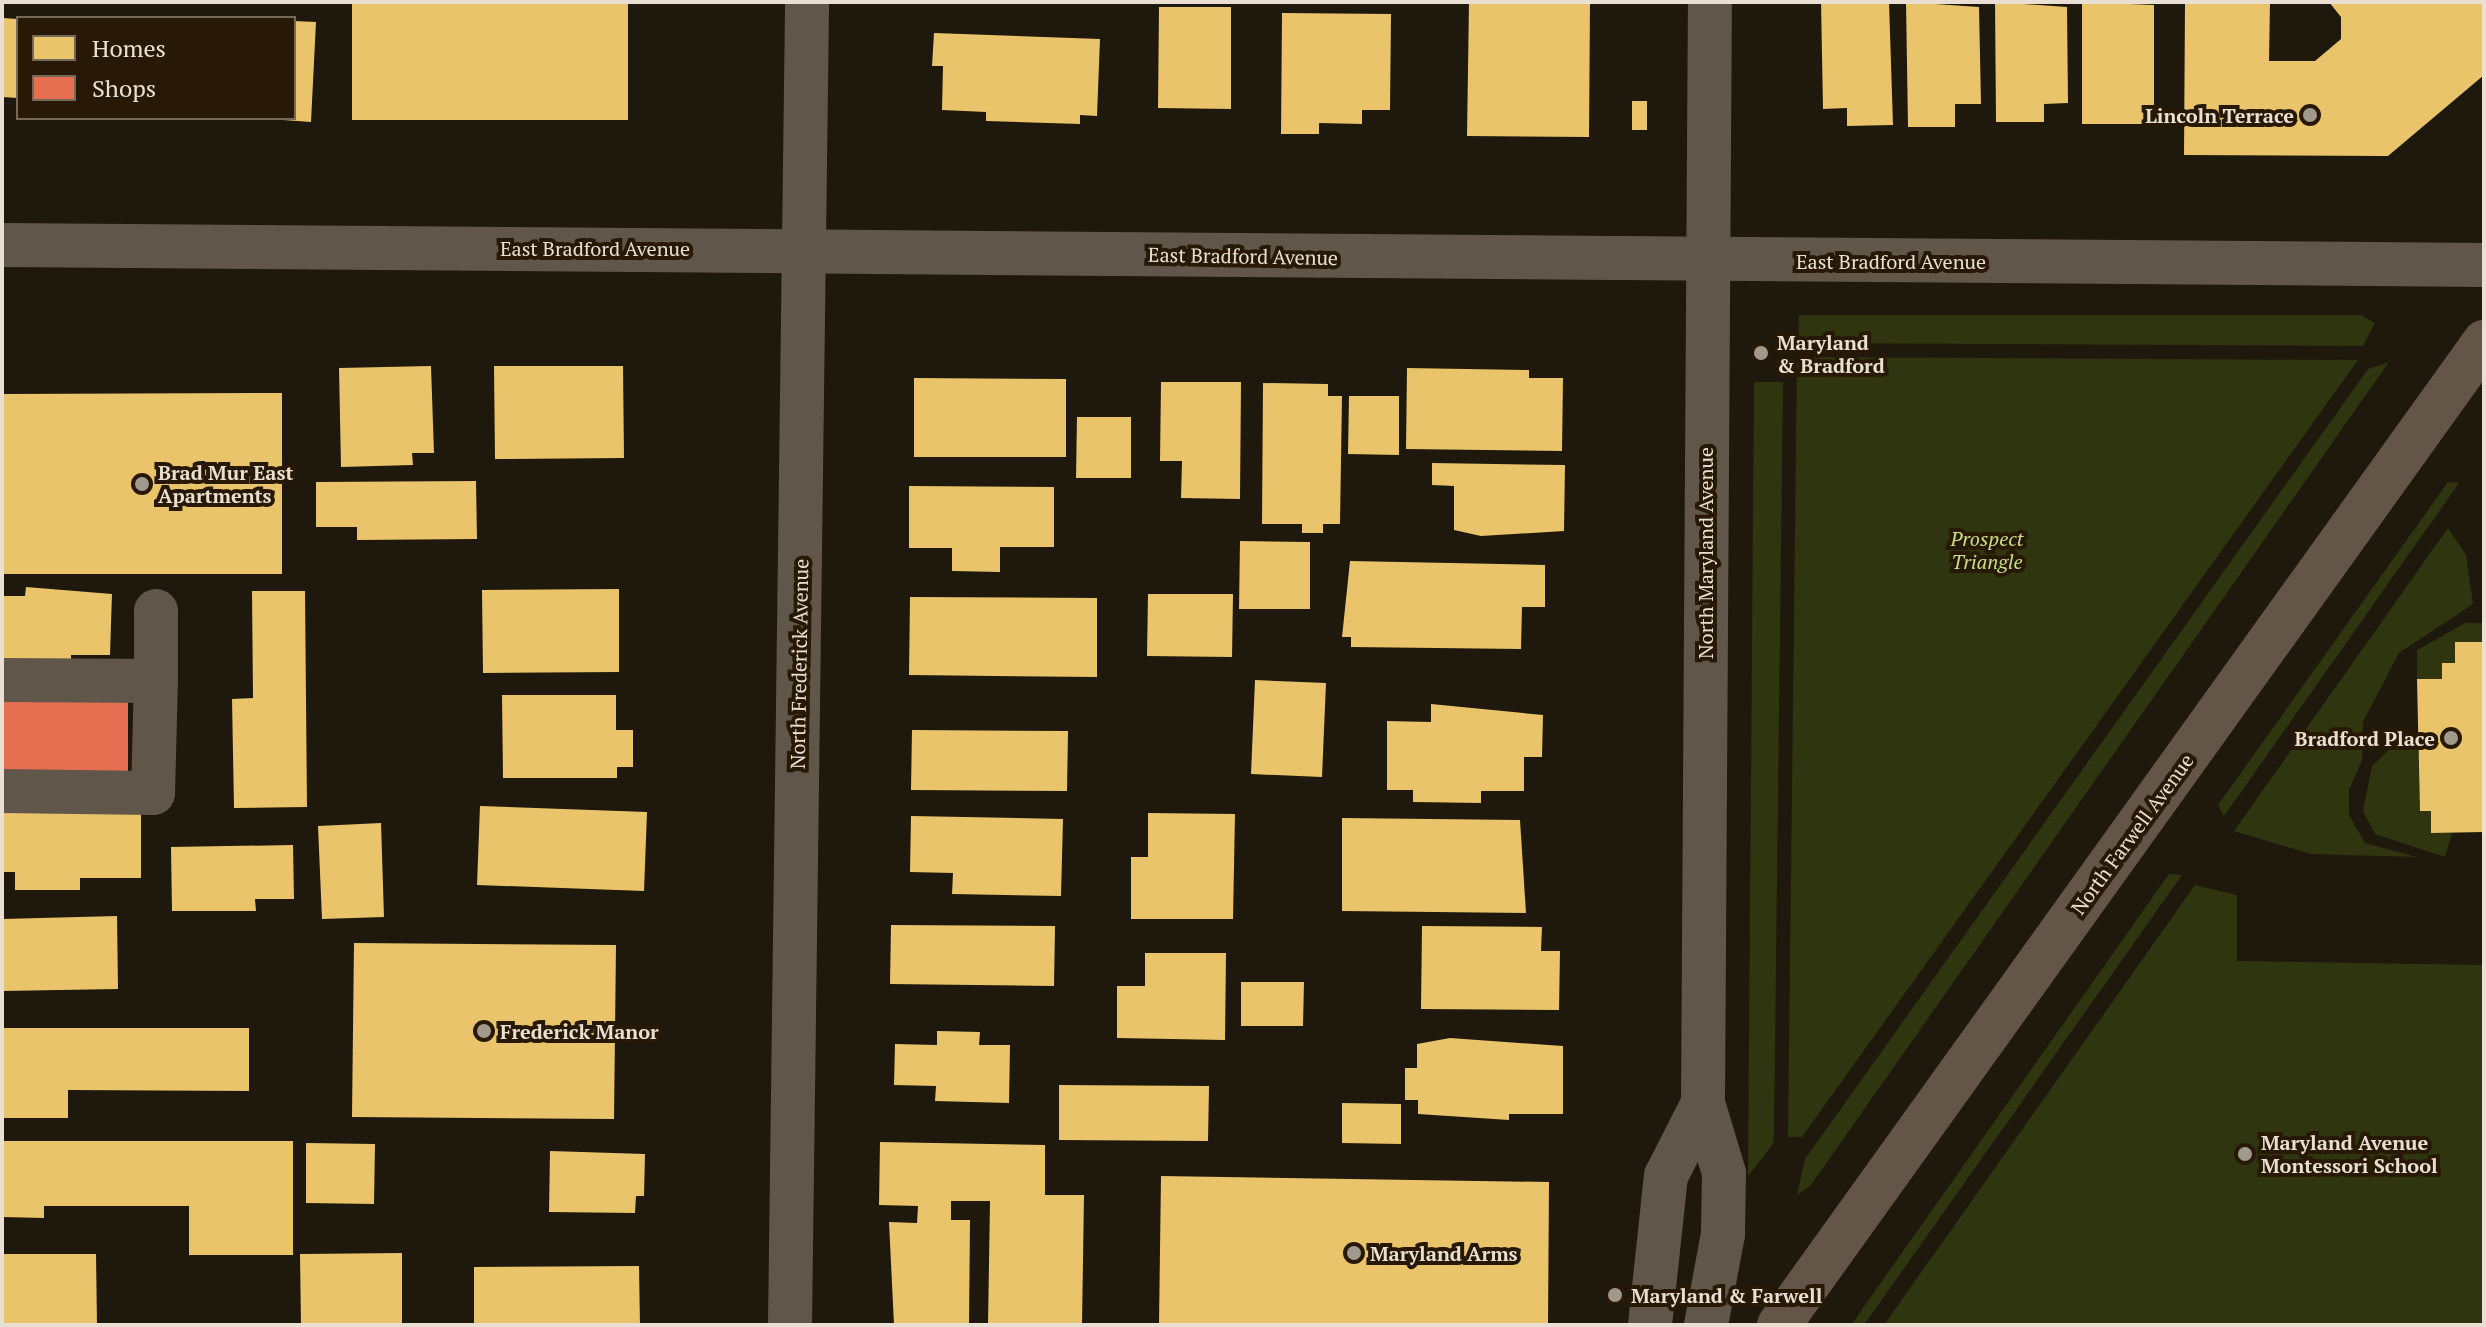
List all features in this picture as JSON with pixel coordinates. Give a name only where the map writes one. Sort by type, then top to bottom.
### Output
[{"type":"main road","name":"North Farwell Avenue","points":[[1779,1325],[2484,342]]},
{"type":"street","name":"North Frederick Avenue","points":[[790,1325],[807,2]]},
{"type":"street","name":"North Maryland Avenue","points":[[1706,1325],[1723,1234],[1724,1173],[1703,1103],[1710,2]]},
{"type":"street","name":"East Bradford Avenue","points":[[2,245],[2484,265]]},
{"type":"street","points":[[2,791],[153,793],[156,611]]},
{"type":"street","points":[[2,680],[156,681]]},
{"type":"street","name":"North Maryland Avenue","points":[[1650,1325],[1666,1176],[1703,1103]]},
{"type":"green space","points":[[1799,315],[2361,315],[2375,323],[2363,346],[1798,343]]},
{"type":"green space","name":"Prospect Triangle","points":[[1797,357],[2358,360],[1802,1137],[1788,1137]]},
{"type":"green space","points":[[2389,362],[1811,1185],[1797,1195],[1805,1159],[2368,369]]},
{"type":"green space","points":[[1754,382],[1783,382],[1774,1130],[1773,1144],[1748,1176]]},
{"type":"green space","points":[[2448,482],[2459,483],[2224,816],[2218,805]]},
{"type":"green space","points":[[2448,528],[2466,555],[2473,604],[2399,653],[2363,722],[2362,760],[2349,790],[2349,815],[2365,843],[2417,857],[2311,854],[2234,831]]},
{"type":"green space","points":[[2465,623],[2484,623],[2484,642],[2455,642],[2455,663],[2442,663],[2442,679],[2417,679],[2417,650]]},
{"type":"green space","points":[[2418,741],[2420,811],[2431,811],[2431,832],[2452,833],[2445,857],[2375,834],[2363,811],[2372,766],[2395,744]]},
{"type":"green space","points":[[2169,874],[2182,875],[1864,1325],[1851,1325]]},
{"type":"green space","name":"Maryland Avenue Montessori School","points":[[2195,885],[2237,895],[2237,961],[2484,965],[2484,1325],[1884,1325]]},
{"type":"building: Homes","points":[[352,2],[628,2],[628,120],[352,120]]},
{"type":"building: Homes","points":[[1469,2],[1590,2],[1589,137],[1467,136]]},
{"type":"building: Homes","points":[[1821,2],[1889,2],[1893,125],[1847,126],[1847,108],[1823,109]]},
{"type":"building: Homes","points":[[1906,2],[1979,7],[1981,104],[1955,104],[1955,127],[1908,127]]},
{"type":"building: Homes","points":[[1995,2],[2067,7],[2068,103],[2044,104],[2044,122],[1996,122]]},
{"type":"building: Homes","points":[[2082,2],[2154,5],[2154,124],[2082,124]]},
{"type":"building: Homes","name":"Lincoln Terrace","points":[[2185,2],[2270,2],[2269,61],[2315,61],[2341,39],[2341,17],[2329,2],[2484,2],[2484,75],[2388,156],[2184,155]]},
{"type":"building: Homes","points":[[1159,7],[1231,7],[1231,109],[1158,108]]},
{"type":"building: Homes","points":[[1282,13],[1391,14],[1390,110],[1362,110],[1362,124],[1319,123],[1319,134],[1281,134]]},
{"type":"building: Homes","points":[[3,18],[16,19],[16,98],[2,97]]},
{"type":"building: Homes","points":[[296,21],[316,22],[311,122],[283,120],[296,120]]},
{"type":"building: Homes","points":[[934,33],[1100,39],[1097,116],[1080,115],[1080,124],[986,121],[986,112],[942,110],[943,66],[932,66]]},
{"type":"building: Homes","points":[[1632,101],[1647,101],[1647,130],[1632,130]]},
{"type":"building: Homes","points":[[431,366],[434,453],[412,453],[413,465],[341,467],[339,368]]},
{"type":"building: Homes","points":[[494,366],[623,366],[624,458],[495,459]]},
{"type":"building: Homes","points":[[1407,368],[1529,370],[1529,378],[1563,378],[1562,451],[1406,449]]},
{"type":"building: Homes","points":[[914,378],[1066,379],[1066,457],[914,457]]},
{"type":"building: Homes","points":[[1161,382],[1241,382],[1240,499],[1181,498],[1182,461],[1160,461]]},
{"type":"building: Homes","points":[[1263,383],[1328,384],[1328,396],[1342,396],[1340,524],[1323,524],[1323,533],[1302,533],[1302,524],[1262,524]]},
{"type":"building: Homes","name":"Brad Mur East Apartments","points":[[282,393],[282,574],[2,574],[2,394]]},
{"type":"building: Homes","points":[[1349,396],[1399,396],[1399,455],[1348,454]]},
{"type":"building: Homes","points":[[1077,417],[1131,417],[1131,478],[1076,478]]},
{"type":"building: Homes","points":[[1432,463],[1565,465],[1564,531],[1481,536],[1454,530],[1454,486],[1432,485]]},
{"type":"building: Homes","points":[[476,481],[477,539],[357,540],[357,527],[316,527],[316,482]]},
{"type":"building: Homes","points":[[909,486],[1054,487],[1054,547],[1000,547],[1000,572],[952,571],[952,548],[909,548]]},
{"type":"building: Homes","points":[[1240,541],[1310,542],[1310,609],[1239,609]]},
{"type":"building: Homes","points":[[1350,561],[1545,565],[1545,607],[1522,607],[1521,649],[1351,647],[1351,637],[1342,637]]},
{"type":"building: Homes","points":[[26,587],[112,594],[110,655],[71,655],[71,672],[2,671],[2,596],[25,596]]},
{"type":"building: Homes","points":[[619,589],[619,672],[483,673],[482,590]]},
{"type":"building: Homes","points":[[252,591],[305,591],[307,807],[234,808],[232,699],[253,698]]},
{"type":"building: Homes","points":[[1148,594],[1233,594],[1232,657],[1147,656]]},
{"type":"building: Homes","points":[[910,597],[1097,598],[1097,677],[909,675]]},
{"type":"building: Homes","name":"Bradford Place","points":[[2455,642],[2484,642],[2484,832],[2431,833],[2431,811],[2420,811],[2417,679],[2442,679],[2442,663],[2455,663]]},
{"type":"building: Homes","points":[[1255,680],[1326,683],[1322,777],[1251,774]]},
{"type":"building: Homes","points":[[502,695],[616,695],[616,730],[633,730],[633,767],[617,767],[617,778],[503,778]]},
{"type":"building: Homes","points":[[1431,704],[1543,715],[1542,757],[1524,757],[1524,791],[1481,791],[1481,803],[1413,802],[1413,790],[1387,790],[1387,721],[1431,722]]},
{"type":"building: Homes","points":[[912,730],[1068,731],[1067,791],[911,790]]},
{"type":"building: Homes","points":[[480,806],[647,812],[644,891],[477,885]]},
{"type":"building: Homes","points":[[2,810],[141,810],[141,878],[80,878],[80,890],[15,890],[15,872],[2,872]]},
{"type":"building: Homes","points":[[1148,813],[1235,814],[1233,919],[1131,919],[1131,857],[1148,857]]},
{"type":"building: Homes","points":[[911,816],[1063,819],[1061,896],[952,894],[953,873],[910,872]]},
{"type":"building: Homes","points":[[1342,818],[1520,820],[1526,913],[1342,911]]},
{"type":"building: Homes","points":[[381,823],[384,917],[322,919],[318,826]]},
{"type":"building: Homes","points":[[293,845],[294,899],[255,899],[256,911],[172,911],[171,847]]},
{"type":"building: Homes","points":[[117,916],[118,989],[2,991],[2,919]]},
{"type":"building: Homes","points":[[891,925],[1055,926],[1054,986],[890,984]]},
{"type":"building: Homes","points":[[1422,926],[1542,927],[1541,951],[1560,951],[1559,1010],[1421,1009]]},
{"type":"building: Homes","name":"Frederick Manor","points":[[354,943],[616,945],[614,1119],[352,1117]]},
{"type":"building: Homes","points":[[1145,953],[1226,953],[1225,1040],[1117,1038],[1117,986],[1145,986]]},
{"type":"building: Homes","points":[[1241,982],[1304,982],[1303,1026],[1241,1026]]},
{"type":"building: Homes","points":[[2,1028],[249,1028],[249,1091],[68,1090],[68,1118],[2,1118]]},
{"type":"building: Homes","points":[[937,1031],[980,1032],[979,1045],[1010,1045],[1009,1103],[935,1101],[936,1086],[894,1085],[895,1044],[937,1045]]},
{"type":"building: Homes","points":[[1450,1038],[1563,1046],[1563,1114],[1509,1114],[1509,1120],[1418,1114],[1418,1100],[1405,1100],[1405,1068],[1417,1068],[1417,1044]]},
{"type":"building: Homes","points":[[1059,1085],[1209,1086],[1208,1141],[1059,1140]]},
{"type":"building: Homes","points":[[1342,1103],[1401,1104],[1401,1144],[1342,1143]]},
{"type":"building: Homes","points":[[2,1141],[293,1141],[293,1255],[189,1255],[189,1206],[44,1206],[44,1218],[2,1217]]},
{"type":"building: Homes","points":[[880,1142],[1045,1145],[1045,1195],[1084,1195],[1082,1325],[988,1325],[990,1201],[951,1201],[951,1220],[970,1220],[969,1325],[894,1325],[889,1222],[917,1223],[918,1206],[879,1205]]},
{"type":"building: Homes","points":[[306,1143],[375,1144],[374,1204],[306,1203]]},
{"type":"building: Homes","points":[[550,1151],[645,1154],[644,1196],[636,1196],[635,1213],[549,1212]]},
{"type":"building: Homes","name":"Maryland Arms","points":[[1161,1176],[1549,1182],[1548,1325],[1159,1325]]},
{"type":"building: Homes","points":[[402,1253],[402,1325],[301,1325],[300,1254]]},
{"type":"building: Homes","points":[[2,1254],[96,1254],[97,1325],[2,1325]]},
{"type":"building: Homes","points":[[639,1266],[640,1325],[474,1325],[474,1267]]},
{"type":"building: Shops","points":[[2,694],[128,694],[128,785],[2,771]]},
{"type":"place","name":"Lincoln Terrace","points":[[2310,115]]},
{"type":"place","name":"Maryland & Bradford","points":[[1761,353]]},
{"type":"place","name":"Brad Mur East Apartments","points":[[142,484]]},
{"type":"place","name":"Bradford Place","points":[[2451,738]]},
{"type":"place","name":"Frederick Manor","points":[[484,1031]]},
{"type":"place","name":"Maryland Avenue Montessori School","points":[[2245,1154]]},
{"type":"place","name":"Maryland Arms","points":[[1354,1253]]},
{"type":"place","name":"Maryland & Farwell","points":[[1615,1295]]}]
